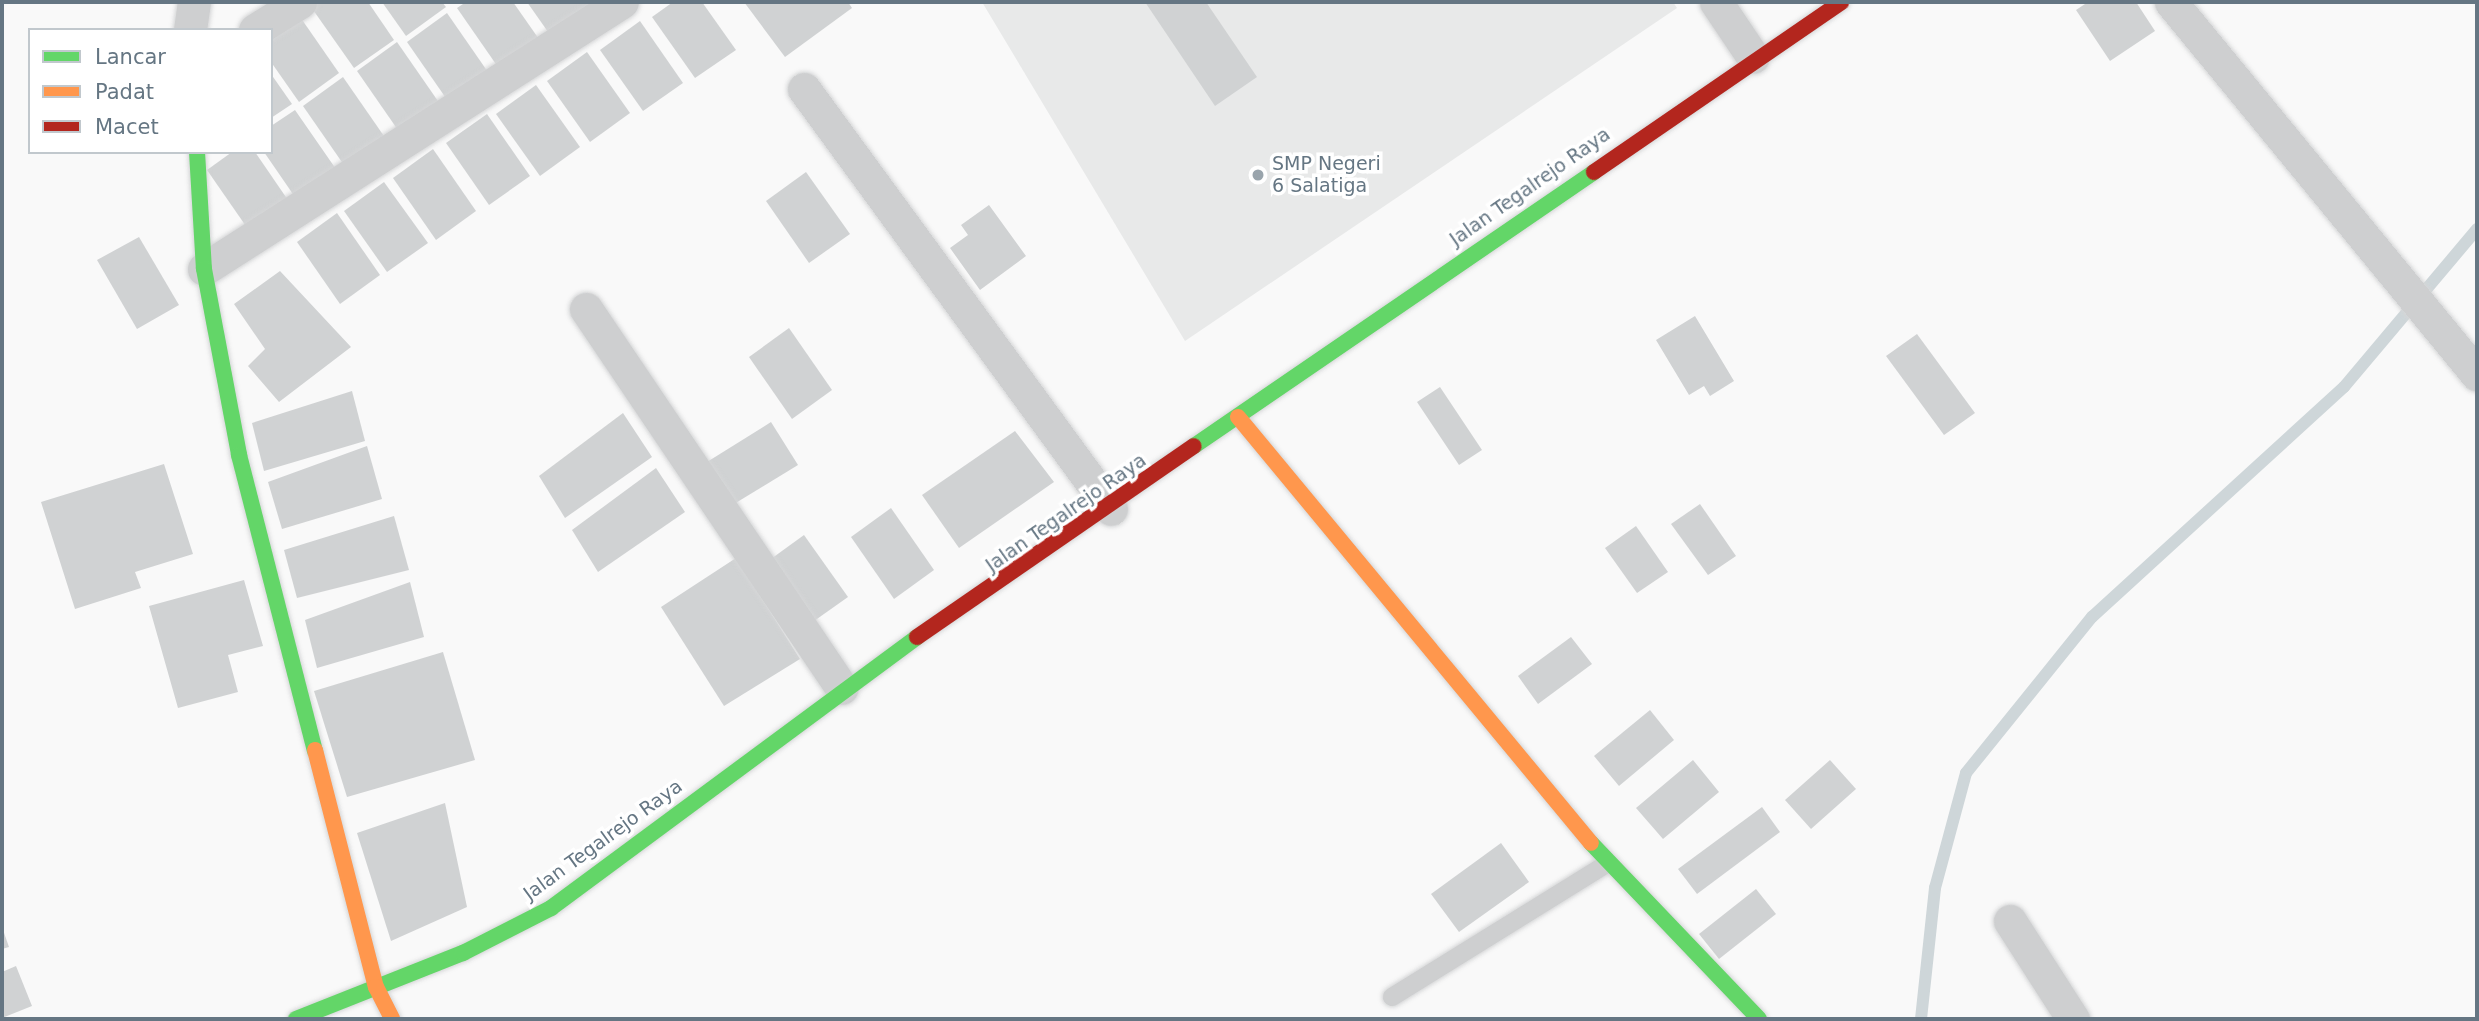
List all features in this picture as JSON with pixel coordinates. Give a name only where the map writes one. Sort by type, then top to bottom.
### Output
[{"type":"street","points":[[190,28],[194,2]]},
{"type":"street","points":[[257,28],[300,2]]},
{"type":"street","points":[[204,269],[622,2]]},
{"type":"street","points":[[1716,2],[1752,57]]},
{"type":"street","name":"Jalan Tegalrejo Raya","points":[[296,1019],[376,987],[551,908],[842,688],[1111,509],[1752,57],[1841,2]]},
{"type":"street","points":[[2171,2],[2393,268],[2477,374]]},
{"type":"street","points":[[803,89],[1111,509]]},
{"type":"street","points":[[197,154],[204,269],[239,455],[376,987],[392,1019]]},
{"type":"street","points":[[586,309],[842,688]]},
{"type":"street","points":[[1238,417],[1608,863],[1759,1019]]},
{"type":"street","points":[[2010,921],[2073,1019]]},
{"type":"lane","points":[[1392,996],[1608,863]]},
{"type":"shaded area","name":"SMP Negeri 6 Salatiga","points":[[982,2],[1673,2],[1677,8],[1185,341]]},
{"type":"building","points":[[318,2],[368,2],[394,40],[354,68],[311,7]]},
{"type":"building","points":[[382,2],[442,2],[446,7],[406,36]]},
{"type":"building","points":[[466,2],[513,2],[541,42],[500,70],[457,8]]},
{"type":"building","points":[[527,2],[588,2],[594,11],[553,39]]},
{"type":"building","points":[[673,2],[702,2],[736,50],[695,78],[652,17]]},
{"type":"building","points":[[744,2],[848,2],[852,8],[785,57]]},
{"type":"building","points":[[1145,2],[1206,2],[1257,77],[1215,106]]},
{"type":"building","points":[[2088,2],[2136,2],[2155,31],[2110,61],[2076,10]]},
{"type":"building","points":[[296,11],[339,73],[299,102],[273,65],[272,28]]},
{"type":"building","points":[[447,13],[490,75],[450,104],[407,42]]},
{"type":"building","points":[[640,21],[683,83],[643,111],[600,50]]},
{"type":"building","points":[[397,42],[440,104],[400,133],[357,71]]},
{"type":"building","points":[[587,52],[630,113],[590,142],[547,81]]},
{"type":"building","points":[[273,77],[292,104],[273,117]]},
{"type":"building","points":[[343,77],[386,139],[346,168],[303,106]]},
{"type":"building","points":[[536,85],[580,147],[540,176],[496,114]]},
{"type":"building","points":[[295,110],[338,172],[297,200],[265,154],[273,154],[273,125]]},
{"type":"building","points":[[487,114],[530,176],[489,205],[446,143]]},
{"type":"building","points":[[433,149],[476,211],[436,240],[393,178]]},
{"type":"building","points":[[229,154],[256,154],[290,203],[250,232],[207,170]]},
{"type":"building","points":[[806,172],[850,234],[809,263],[766,201]]},
{"type":"building","points":[[384,182],[428,243],[387,272],[344,211]]},
{"type":"building","points":[[989,205],[1026,256],[980,290],[950,248],[968,235],[961,225]]},
{"type":"building","points":[[337,213],[380,275],[340,304],[297,242]]},
{"type":"building","points":[[139,237],[179,305],[137,329],[97,260]]},
{"type":"building","points":[[280,271],[351,347],[279,402],[248,366],[265,349],[234,304]]},
{"type":"building","points":[[1695,316],[1734,381],[1710,396],[1704,386],[1689,395],[1656,340]]},
{"type":"building","points":[[789,328],[832,390],[792,419],[749,357]]},
{"type":"building","points":[[1917,334],[1975,413],[1944,435],[1886,356]]},
{"type":"building","points":[[1440,387],[1482,450],[1459,465],[1417,402]]},
{"type":"building","points":[[352,391],[365,441],[264,471],[252,423]]},
{"type":"building","points":[[623,413],[652,457],[565,518],[539,476]]},
{"type":"building","points":[[771,422],[798,465],[734,504],[707,462]]},
{"type":"building","points":[[1015,431],[1054,482],[959,548],[922,495]]},
{"type":"building","points":[[367,446],[382,499],[282,529],[268,482]]},
{"type":"building","points":[[164,464],[193,554],[135,572],[141,588],[75,609],[41,502]]},
{"type":"building","points":[[656,468],[685,512],[598,572],[572,530]]},
{"type":"building","points":[[1700,504],[1736,556],[1708,575],[1671,524]]},
{"type":"building","points":[[891,508],[934,570],[894,599],[851,537]]},
{"type":"building","points":[[394,516],[409,570],[297,598],[284,550]]},
{"type":"building","points":[[1636,526],[1668,572],[1637,593],[1605,548]]},
{"type":"building","points":[[804,535],[848,597],[807,626],[764,564]]},
{"type":"building","points":[[736,558],[800,659],[724,706],[661,607]]},
{"type":"building","points":[[244,580],[263,646],[228,655],[238,692],[178,708],[149,606]]},
{"type":"building","points":[[410,582],[424,637],[317,668],[305,620]]},
{"type":"building","points":[[1571,637],[1592,664],[1538,704],[1518,676]]},
{"type":"building","points":[[443,652],[475,760],[347,797],[314,691]]},
{"type":"building","points":[[1650,710],[1674,740],[1619,786],[1594,756]]},
{"type":"building","points":[[1693,760],[1719,792],[1663,839],[1636,808]]},
{"type":"building","points":[[1830,760],[1856,789],[1811,829],[1785,800]]},
{"type":"building","points":[[445,803],[467,907],[391,941],[357,833]]},
{"type":"building","points":[[1762,807],[1780,832],[1697,894],[1678,869]]},
{"type":"building","points":[[1501,843],[1529,882],[1459,932],[1431,894]]},
{"type":"building","points":[[1756,889],[1776,914],[1719,959],[1699,934]]},
{"type":"building","points":[[2,927],[9,947],[2,949]]},
{"type":"building","points":[[16,966],[32,1006],[2,1018],[2,972]]},
{"type":"waterway","points":[[1921,1019],[1935,888],[1966,773],[2092,617],[2344,387],[2477,229]]},
{"type":"traffic: fast","points":[[197,154],[204,269],[239,455],[315,750]]},
{"type":"traffic: fast","points":[[1194,446],[1594,172]]},
{"type":"traffic: fast","points":[[296,1019],[463,953],[551,908],[917,637]]},
{"type":"traffic: fast","points":[[1591,843],[1759,1019]]},
{"type":"traffic: slow","points":[[1238,417],[1591,843]]},
{"type":"traffic: slow","points":[[315,750],[376,987],[392,1019]]},
{"type":"traffic: jam","points":[[1594,172],[1841,2]]},
{"type":"traffic: jam","points":[[917,637],[1194,446]]},
{"type":"place","name":"SMP Negeri 6 Salatiga","points":[[1258,175]]}]
